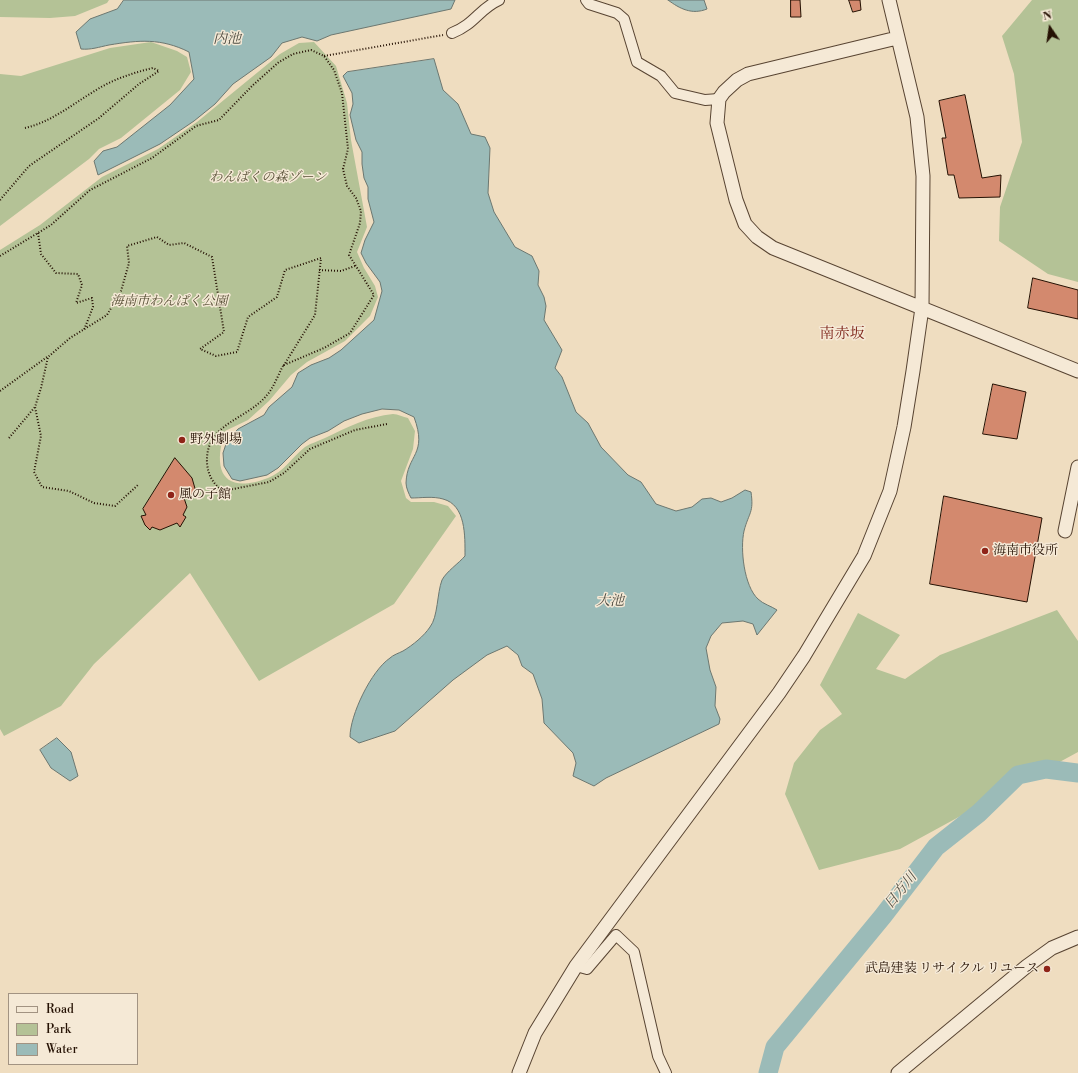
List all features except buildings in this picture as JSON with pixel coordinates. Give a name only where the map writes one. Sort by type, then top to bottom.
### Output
[{"type":"street","points":[[452,33],[465,28],[481,11],[500,0]]},
{"type":"street","points":[[586,0],[589,4],[617,13],[624,19],[637,62],[661,76],[675,93],[706,100],[719,99]]},
{"type":"street","points":[[519,1073],[536,1033],[576,966],[778,694],[804,656],[864,556],[890,491],[904,426],[922,308],[923,176],[917,118],[889,0]]},
{"type":"street","points":[[897,38],[748,74],[737,80],[724,92],[719,99],[717,123],[736,200],[745,224],[757,237],[773,248],[1078,371]]},
{"type":"street","points":[[1065,531],[1078,467]]},
{"type":"street","points":[[576,966],[587,969],[616,935],[634,952],[658,1056],[666,1073]]},
{"type":"street","points":[[898,1073],[1027,966],[1052,948],[1078,937]]},
{"type":"path","points":[[324,56],[452,33]]},
{"type":"path","points":[[0,256],[51,225],[90,190],[152,158],[196,126],[219,120],[253,85],[280,62],[293,54],[311,50],[324,56],[334,70],[342,93],[348,149],[343,169],[347,186],[356,198],[361,211],[360,223],[348,255],[374,295],[350,333],[324,348],[284,366]]},
{"type":"path","points":[[0,200],[29,166],[99,118],[139,84],[159,71],[153,68],[126,76],[94,91],[42,124],[25,128]]},
{"type":"path","points":[[38,233],[41,254],[56,273],[78,274],[82,285],[76,303],[92,298],[93,306],[84,330]]},
{"type":"path","points":[[0,391],[48,357],[70,338],[107,316],[121,291],[129,263],[127,246],[157,237],[169,245],[184,243],[212,257],[224,332],[200,349],[216,356],[237,352],[248,317],[276,297],[285,270],[321,258],[315,315],[266,396],[247,412],[222,427],[206,451],[207,470],[214,485],[223,491],[269,482],[284,474],[310,449],[355,430],[387,424]]},
{"type":"path","points":[[319,270],[342,271],[354,266]]},
{"type":"path","points":[[9,438],[35,407],[48,357]]},
{"type":"path","points":[[35,407],[41,436],[34,472],[42,487],[69,491],[94,503],[115,506],[139,484]]},
{"type":"green space","points":[[0,0],[109,0],[107,3],[75,16],[50,18],[0,17]]},
{"type":"green space","points":[[1032,0],[1078,0],[1078,282],[1048,274],[999,241],[1000,207],[1022,142],[1014,74],[1002,36]]},
{"type":"green space","points":[[151,42],[177,51],[187,57],[191,72],[180,90],[121,138],[99,149],[89,159],[0,226],[0,74],[21,76],[110,48]]},
{"type":"green space","name":"海南市わんぱく公園","points":[[314,42],[336,66],[347,103],[351,140],[367,227],[357,252],[364,268],[375,286],[378,297],[370,316],[345,341],[307,362],[291,375],[269,401],[248,420],[225,431],[221,445],[221,468],[225,476],[231,481],[253,483],[268,478],[279,472],[300,451],[310,444],[366,420],[384,415],[397,414],[408,418],[415,431],[413,449],[401,481],[406,498],[411,502],[434,502],[448,506],[456,516],[394,604],[259,681],[190,573],[94,664],[61,706],[4,736],[0,729],[0,250],[40,225],[102,177],[158,149],[197,122],[280,54],[299,43]]},
{"type":"green space","points":[[1057,610],[1078,641],[1078,752],[900,849],[819,870],[785,794],[794,763],[820,730],[842,714],[820,685],[858,613],[900,635],[876,669],[905,679],[940,655]]},
{"type":"water","name":"内池","points":[[124,0],[455,0],[451,9],[331,35],[317,41],[302,37],[282,43],[271,57],[233,84],[215,104],[194,121],[160,144],[98,175],[94,161],[103,151],[117,147],[170,105],[194,79],[189,52],[169,44],[140,41],[120,43],[92,49],[81,49],[76,32],[90,19],[117,9]]},
{"type":"water","points":[[668,0],[704,0],[707,9],[702,11],[686,10]]},
{"type":"water","name":"大池","points":[[434,59],[443,90],[458,104],[471,134],[485,137],[490,148],[488,193],[494,212],[515,247],[532,256],[539,271],[538,285],[544,297],[546,306],[544,320],[562,350],[555,368],[562,377],[576,412],[588,423],[601,447],[628,475],[641,482],[656,504],[676,511],[692,507],[702,499],[711,498],[721,502],[732,498],[745,490],[751,492],[752,504],[743,539],[743,557],[746,577],[753,593],[758,599],[777,610],[757,635],[753,624],[743,621],[722,623],[711,636],[706,648],[710,670],[716,687],[715,706],[720,719],[719,724],[606,778],[594,786],[573,776],[576,763],[573,753],[544,723],[542,699],[533,674],[522,666],[518,655],[507,646],[487,655],[453,680],[395,731],[359,743],[350,737],[354,717],[369,683],[383,664],[414,643],[428,630],[435,617],[442,580],[446,574],[465,556],[463,522],[460,514],[451,502],[431,497],[411,498],[406,487],[407,473],[416,453],[419,439],[414,417],[399,410],[382,409],[362,414],[344,421],[328,431],[310,438],[278,468],[267,475],[240,481],[232,479],[224,466],[223,453],[227,441],[238,429],[264,415],[269,407],[292,387],[298,373],[311,365],[329,358],[341,350],[374,320],[382,291],[380,282],[366,263],[361,253],[365,240],[374,222],[368,199],[368,187],[364,178],[362,152],[356,140],[350,115],[353,104],[352,93],[343,76],[347,72]]},
{"type":"water","points":[[57,738],[71,752],[78,776],[70,781],[51,768],[40,750]]},
{"type":"waterway","name":"日方川","points":[[768,1073],[775,1047],[883,916],[936,847],[979,813],[1018,775],[1046,769],[1078,773]]},
{"type":"place","name":"野外劇場","points":[[182,440]]},
{"type":"place","name":"風の子館","points":[[171,495]]},
{"type":"place","name":"海南市役所","points":[[985,551]]},
{"type":"place","name":"武島建装 リサイクル リユース","points":[[1047,969]]},
{"type":"district","name":"南赤坂","points":[[842,334]]},
{"type":"park label","name":"わんぱくの森ゾーン","points":[[268,178]]}]
